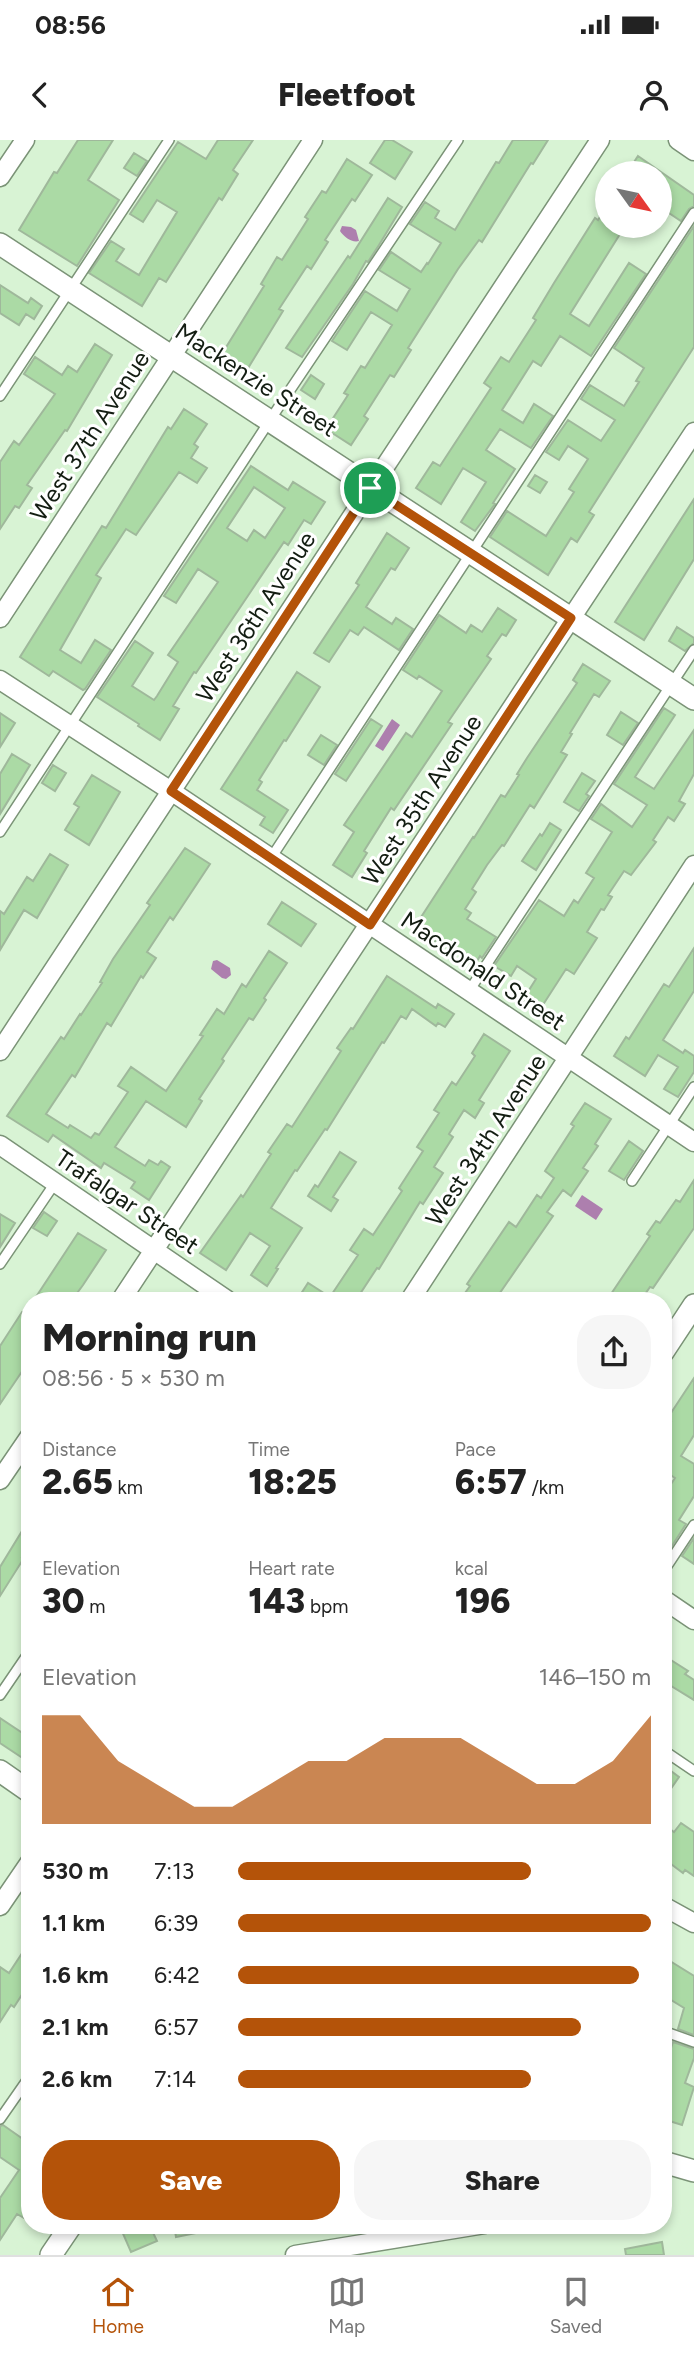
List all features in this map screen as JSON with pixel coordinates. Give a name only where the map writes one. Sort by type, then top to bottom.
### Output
[{"type":"street","points":[[0,177],[25,140]]},
{"type":"street","name":"West 37th Avenue","points":[[0,618],[313,140]]},
{"type":"street","name":"West 36th Avenue","points":[[0,1051],[600,140]]},
{"type":"street","points":[[678,140],[694,150]]},
{"type":"street","name":"Mackenzie Street","points":[[0,244],[694,699]]},
{"type":"street","name":"West 35th Avenue","points":[[126,1292],[694,432]]},
{"type":"street","name":"Macdonald Street","points":[[0,680],[171,791],[694,1142]]},
{"type":"street","name":"West 34th Avenue","points":[[415,1292],[694,865]]},
{"type":"street","name":"Trafalgar Street","points":[[0,1145],[215,1292]]},
{"type":"street","points":[[672,1338],[694,1305]]},
{"type":"street","points":[[0,1480],[21,1449]]},
{"type":"street","points":[[672,1605],[694,1620]]},
{"type":"street","points":[[0,1771],[21,1786]]},
{"type":"street","points":[[0,1906],[21,1875]]},
{"type":"street","points":[[672,1911],[694,1923]]},
{"type":"street","points":[[672,2165],[694,2171]]},
{"type":"street","points":[[51,2255],[65,2234]]},
{"type":"street","points":[[295,2255],[396,2234]]},
{"type":"lane","points":[[0,396],[169,140]]},
{"type":"lane","points":[[0,832],[457,140]]},
{"type":"lane","points":[[271,858],[694,213]]},
{"type":"lane","points":[[469,991],[694,650]]},
{"type":"lane","points":[[632,1181],[694,1087]]},
{"type":"lane","points":[[0,1264],[55,1184]]},
{"type":"lane","points":[[672,1558],[694,1525]]},
{"type":"lane","points":[[0,1695],[21,1664]]},
{"type":"lane","points":[[672,1756],[694,1771]]},
{"type":"lane","points":[[672,2034],[694,2042]]},
{"type":"lane","points":[[0,2119],[21,2089]]},
{"type":"shaded area","points":[[342,226],[356,230],[359,241],[344,235],[340,231]]},
{"type":"shaded area","points":[[392,719],[400,725],[383,751],[375,746]]},
{"type":"shaded area","points":[[217,960],[230,968],[231,975],[226,979],[211,969],[213,961]]},
{"type":"shaded area","points":[[582,1195],[603,1209],[596,1220],[575,1206]]},
{"type":"building","points":[[78,140],[113,140],[88,180],[119,200],[77,266],[19,230],[54,172],[57,173]]},
{"type":"building","points":[[218,140],[253,140],[233,170],[238,174],[222,200],[219,198],[166,282],[159,278],[142,306],[89,273],[111,241],[124,249],[116,261],[139,275],[177,212],[157,200],[143,222],[130,214],[178,142],[206,159]]},
{"type":"building","points":[[385,140],[392,140],[412,152],[395,179],[370,163]]},
{"type":"building","points":[[513,140],[548,140],[482,242],[479,240],[458,269],[408,348],[411,350],[394,377],[390,375],[364,416],[368,419],[351,445],[326,429],[348,395],[344,393],[361,366],[365,368],[392,325],[371,312],[347,350],[332,341],[365,291],[397,311],[410,289],[379,270],[391,252],[421,272],[441,243],[410,224],[425,202],[439,211],[435,218],[455,230],[496,162],[499,163]]},
{"type":"building","points":[[134,153],[147,161],[137,176],[124,168]]},
{"type":"building","points":[[347,159],[372,175],[355,201],[352,199],[325,240],[328,242],[311,269],[307,266],[279,309],[283,311],[245,373],[220,357],[264,286],[261,284],[277,257],[282,260],[308,219],[305,217],[322,191],[326,193]]},
{"type":"building","points":[[672,180],[694,195],[694,206],[681,221],[672,215]]},
{"type":"building","points":[[388,198],[402,207],[368,262],[366,261],[302,357],[286,348],[348,256],[350,258]]},
{"type":"building","points":[[595,218],[595,238],[618,238],[570,314],[589,326],[629,263],[646,274],[591,356],[560,336],[541,366],[533,361],[502,410],[523,423],[534,404],[553,416],[531,448],[500,429],[486,450],[515,469],[493,503],[495,504],[475,531],[461,522],[486,482],[463,468],[441,504],[416,488],[433,462],[440,466],[491,388],[484,383],[501,357],[509,362],[536,320],[533,318]]},
{"type":"building","points":[[694,226],[694,347],[589,512],[594,515],[577,542],[571,538],[548,575],[490,537],[507,511],[546,536],[574,492],[569,489],[588,459],[568,446],[559,460],[546,452],[568,420],[601,441],[615,420],[581,399],[590,385],[624,406],[644,368],[614,348]]},
{"type":"building","points":[[0,285],[28,303],[31,298],[42,306],[34,319],[26,314],[19,325],[0,313]]},
{"type":"building","points":[[95,344],[112,355],[67,431],[65,430],[27,485],[32,488],[19,508],[15,506],[0,529],[0,462],[14,441],[19,445],[55,394],[24,374],[35,357],[62,375],[68,366],[77,372]]},
{"type":"building","points":[[311,375],[324,384],[315,399],[301,390]]},
{"type":"building","points":[[184,409],[207,424],[194,444],[198,447],[191,458],[207,468],[197,483],[179,472],[136,535],[126,529],[96,575],[101,578],[60,650],[81,663],[95,640],[111,650],[85,689],[53,671],[49,676],[20,657],[102,526],[106,528],[168,427],[171,429]]},
{"type":"building","points":[[251,466],[288,490],[293,482],[325,502],[311,524],[304,520],[288,545],[284,542],[196,673],[194,672],[173,706],[179,709],[160,740],[97,697],[135,641],[153,653],[132,686],[154,700],[178,662],[168,655],[218,582],[198,569],[176,603],[164,596]],"holes":[[[254,487],[285,508],[265,538],[254,530],[247,541],[227,528]]]},
{"type":"building","points":[[535,475],[547,482],[540,493],[528,486]]},
{"type":"building","points":[[694,499],[694,559],[644,640],[615,622]]},
{"type":"building","points":[[387,533],[409,548],[395,570],[391,568],[366,607],[392,624],[396,618],[413,629],[399,650],[364,627],[358,635],[350,630],[329,662],[314,653],[359,585],[356,583]]},
{"type":"building","points":[[498,608],[516,620],[506,636],[502,634],[487,656],[491,659],[448,722],[452,724],[394,810],[391,808],[364,851],[367,853],[352,877],[333,865],[354,832],[344,825],[406,733],[412,737],[442,691],[419,676],[417,679],[403,670],[439,615],[466,633],[471,625],[482,632]]},
{"type":"building","points":[[677,627],[694,638],[694,643],[685,651],[669,641]]},
{"type":"building","points":[[583,664],[610,681],[599,697],[594,694],[570,733],[572,734],[561,752],[567,755],[534,808],[530,805],[472,889],[476,892],[465,909],[471,913],[467,919],[496,937],[477,961],[446,941],[443,946],[414,928],[501,795],[505,797],[527,758],[577,683],[573,680]]},
{"type":"building","points":[[297,672],[320,687],[259,780],[262,782],[257,790],[288,810],[273,833],[260,825],[265,817],[221,789]]},
{"type":"building","points":[[664,708],[675,715],[635,777],[654,789],[694,730],[694,774],[679,801],[685,804],[674,821],[668,817],[653,840],[656,842],[631,875],[624,871],[608,895],[612,897],[587,932],[597,938],[574,974],[566,969],[539,1011],[522,1001],[536,979],[517,966],[511,976],[494,966],[539,900],[564,916],[574,900],[578,903],[594,878],[586,873],[612,832],[591,819],[601,804],[632,827],[647,805],[614,784]]},
{"type":"building","points":[[621,712],[638,723],[623,745],[607,735]]},
{"type":"building","points":[[0,713],[15,723],[0,747]]},
{"type":"building","points":[[371,719],[382,726],[346,781],[335,774]]},
{"type":"building","points":[[321,735],[337,745],[324,765],[308,755]]},
{"type":"building","points":[[12,754],[30,765],[0,814],[0,774]]},
{"type":"building","points":[[53,765],[66,773],[55,791],[42,783]]},
{"type":"building","points":[[582,773],[595,781],[579,811],[564,802]]},
{"type":"building","points":[[92,775],[120,792],[89,845],[65,830],[79,807],[74,804]]},
{"type":"building","points":[[550,823],[561,830],[536,870],[522,861]]},
{"type":"building","points":[[185,848],[210,864],[173,920],[170,917],[147,952],[156,958],[143,978],[141,976],[111,1026],[107,1023],[75,1077],[72,1075],[46,1114],[91,1138],[95,1133],[99,1135],[128,1092],[118,1086],[131,1067],[166,1091],[203,1036],[200,1035],[217,1009],[224,1014],[242,984],[246,987],[269,951],[287,963],[253,1020],[249,1018],[222,1059],[224,1061],[199,1099],[202,1101],[186,1127],[146,1101],[115,1147],[145,1166],[149,1160],[158,1165],[161,1161],[170,1167],[149,1200],[131,1188],[135,1182],[104,1163],[101,1168],[53,1135],[48,1142],[7,1116],[61,1037],[64,1039],[81,1015],[102,983],[100,982],[113,959],[150,905],[147,903]]},
{"type":"building","points":[[50,854],[68,865],[37,918],[24,910],[0,950],[0,911],[4,914],[27,877],[33,881]]},
{"type":"building","points":[[282,902],[316,924],[301,946],[268,924]]},
{"type":"building","points":[[694,948],[694,991],[663,1040],[683,1053],[685,1050],[694,1056],[694,1072],[678,1097],[664,1089],[678,1067],[658,1055],[645,1076],[614,1056],[626,1037],[629,1039],[664,984],[669,987]]},
{"type":"building","points":[[387,976],[436,1008],[438,1004],[454,1014],[445,1027],[438,1023],[436,1026],[412,1009],[406,1019],[401,1016],[384,1043],[382,1042],[327,1130],[325,1129],[297,1171],[295,1170],[271,1208],[302,1228],[267,1286],[251,1275],[270,1246],[250,1233],[226,1270],[200,1253],[241,1195],[243,1197],[287,1124],[292,1127],[341,1051],[337,1048],[351,1028],[353,1029]]},
{"type":"building","points":[[484,1034],[510,1051],[479,1100],[484,1103],[475,1118],[464,1110],[449,1134],[453,1137],[434,1167],[443,1173],[423,1204],[420,1202],[379,1269],[377,1268],[361,1292],[333,1292],[358,1255],[350,1250],[364,1229],[373,1235],[402,1191],[399,1188],[423,1151],[417,1147],[439,1113],[434,1110],[452,1082],[456,1085],[475,1056],[472,1053]]},
{"type":"building","points":[[585,1103],[611,1119],[595,1144],[598,1146],[583,1168],[588,1171],[571,1196],[563,1190],[547,1212],[553,1216],[501,1292],[466,1292],[470,1286],[467,1284],[509,1222],[516,1227],[537,1195],[541,1198],[554,1178],[545,1171],[574,1126],[571,1124]]},
{"type":"building","points":[[629,1141],[643,1151],[624,1180],[609,1171]]},
{"type":"building","points":[[340,1152],[356,1162],[333,1197],[338,1200],[331,1211],[308,1196],[315,1185],[318,1187]]},
{"type":"building","points":[[694,1180],[694,1228],[653,1288],[650,1287],[647,1292],[612,1292],[650,1236],[647,1234],[656,1221],[660,1223],[676,1200],[680,1202]]},
{"type":"building","points":[[44,1212],[57,1221],[47,1236],[33,1228]]},
{"type":"building","points":[[0,1214],[15,1223],[0,1247]]},
{"type":"building","points":[[78,1233],[106,1250],[78,1292],[39,1292]]},
{"type":"building","points":[[308,1283],[322,1292],[302,1292]]},
{"type":"building","points":[[21,1314],[21,1373],[0,1404],[0,1346]]},
{"type":"building","points":[[694,1378],[694,1435],[681,1456],[694,1464],[694,1496],[679,1520],[686,1524],[672,1546],[672,1482],[675,1478],[672,1476],[672,1411]]},
{"type":"building","points":[[21,1533],[21,1563],[0,1596],[0,1567]]},
{"type":"building","points":[[694,1538],[694,1564],[682,1556]]},
{"type":"building","points":[[672,1661],[688,1671],[685,1674],[694,1680],[694,1700],[672,1687]]},
{"type":"building","points":[[0,1718],[21,1732],[21,1757],[0,1743]]},
{"type":"building","points":[[672,1772],[679,1777],[672,1787]]},
{"type":"building","points":[[681,1823],[694,1832],[694,1876],[685,1870],[683,1873],[672,1865],[672,1831],[674,1832]]},
{"type":"building","points":[[21,1955],[21,1996],[14,2007],[11,2005],[0,2022],[0,1967],[9,1973]]},
{"type":"building","points":[[672,1962],[694,1976],[694,2035],[678,2029],[684,2008],[672,2001]]},
{"type":"building","points":[[673,2042],[694,2049],[694,2058],[685,2083],[694,2087],[682,2125],[672,2122]]},
{"type":"building","points":[[3,2125],[21,2138],[21,2216],[17,2214],[0,2240],[0,2198],[19,2170],[0,2157],[0,2126]]},
{"type":"building","points":[[123,2234],[154,2234],[157,2241],[131,2252]]},
{"type":"building","points":[[662,2242],[664,2255],[626,2255],[625,2249]]},
{"type":"route","points":[[370,488],[571,618],[370,925],[171,791],[370,488]]}]
